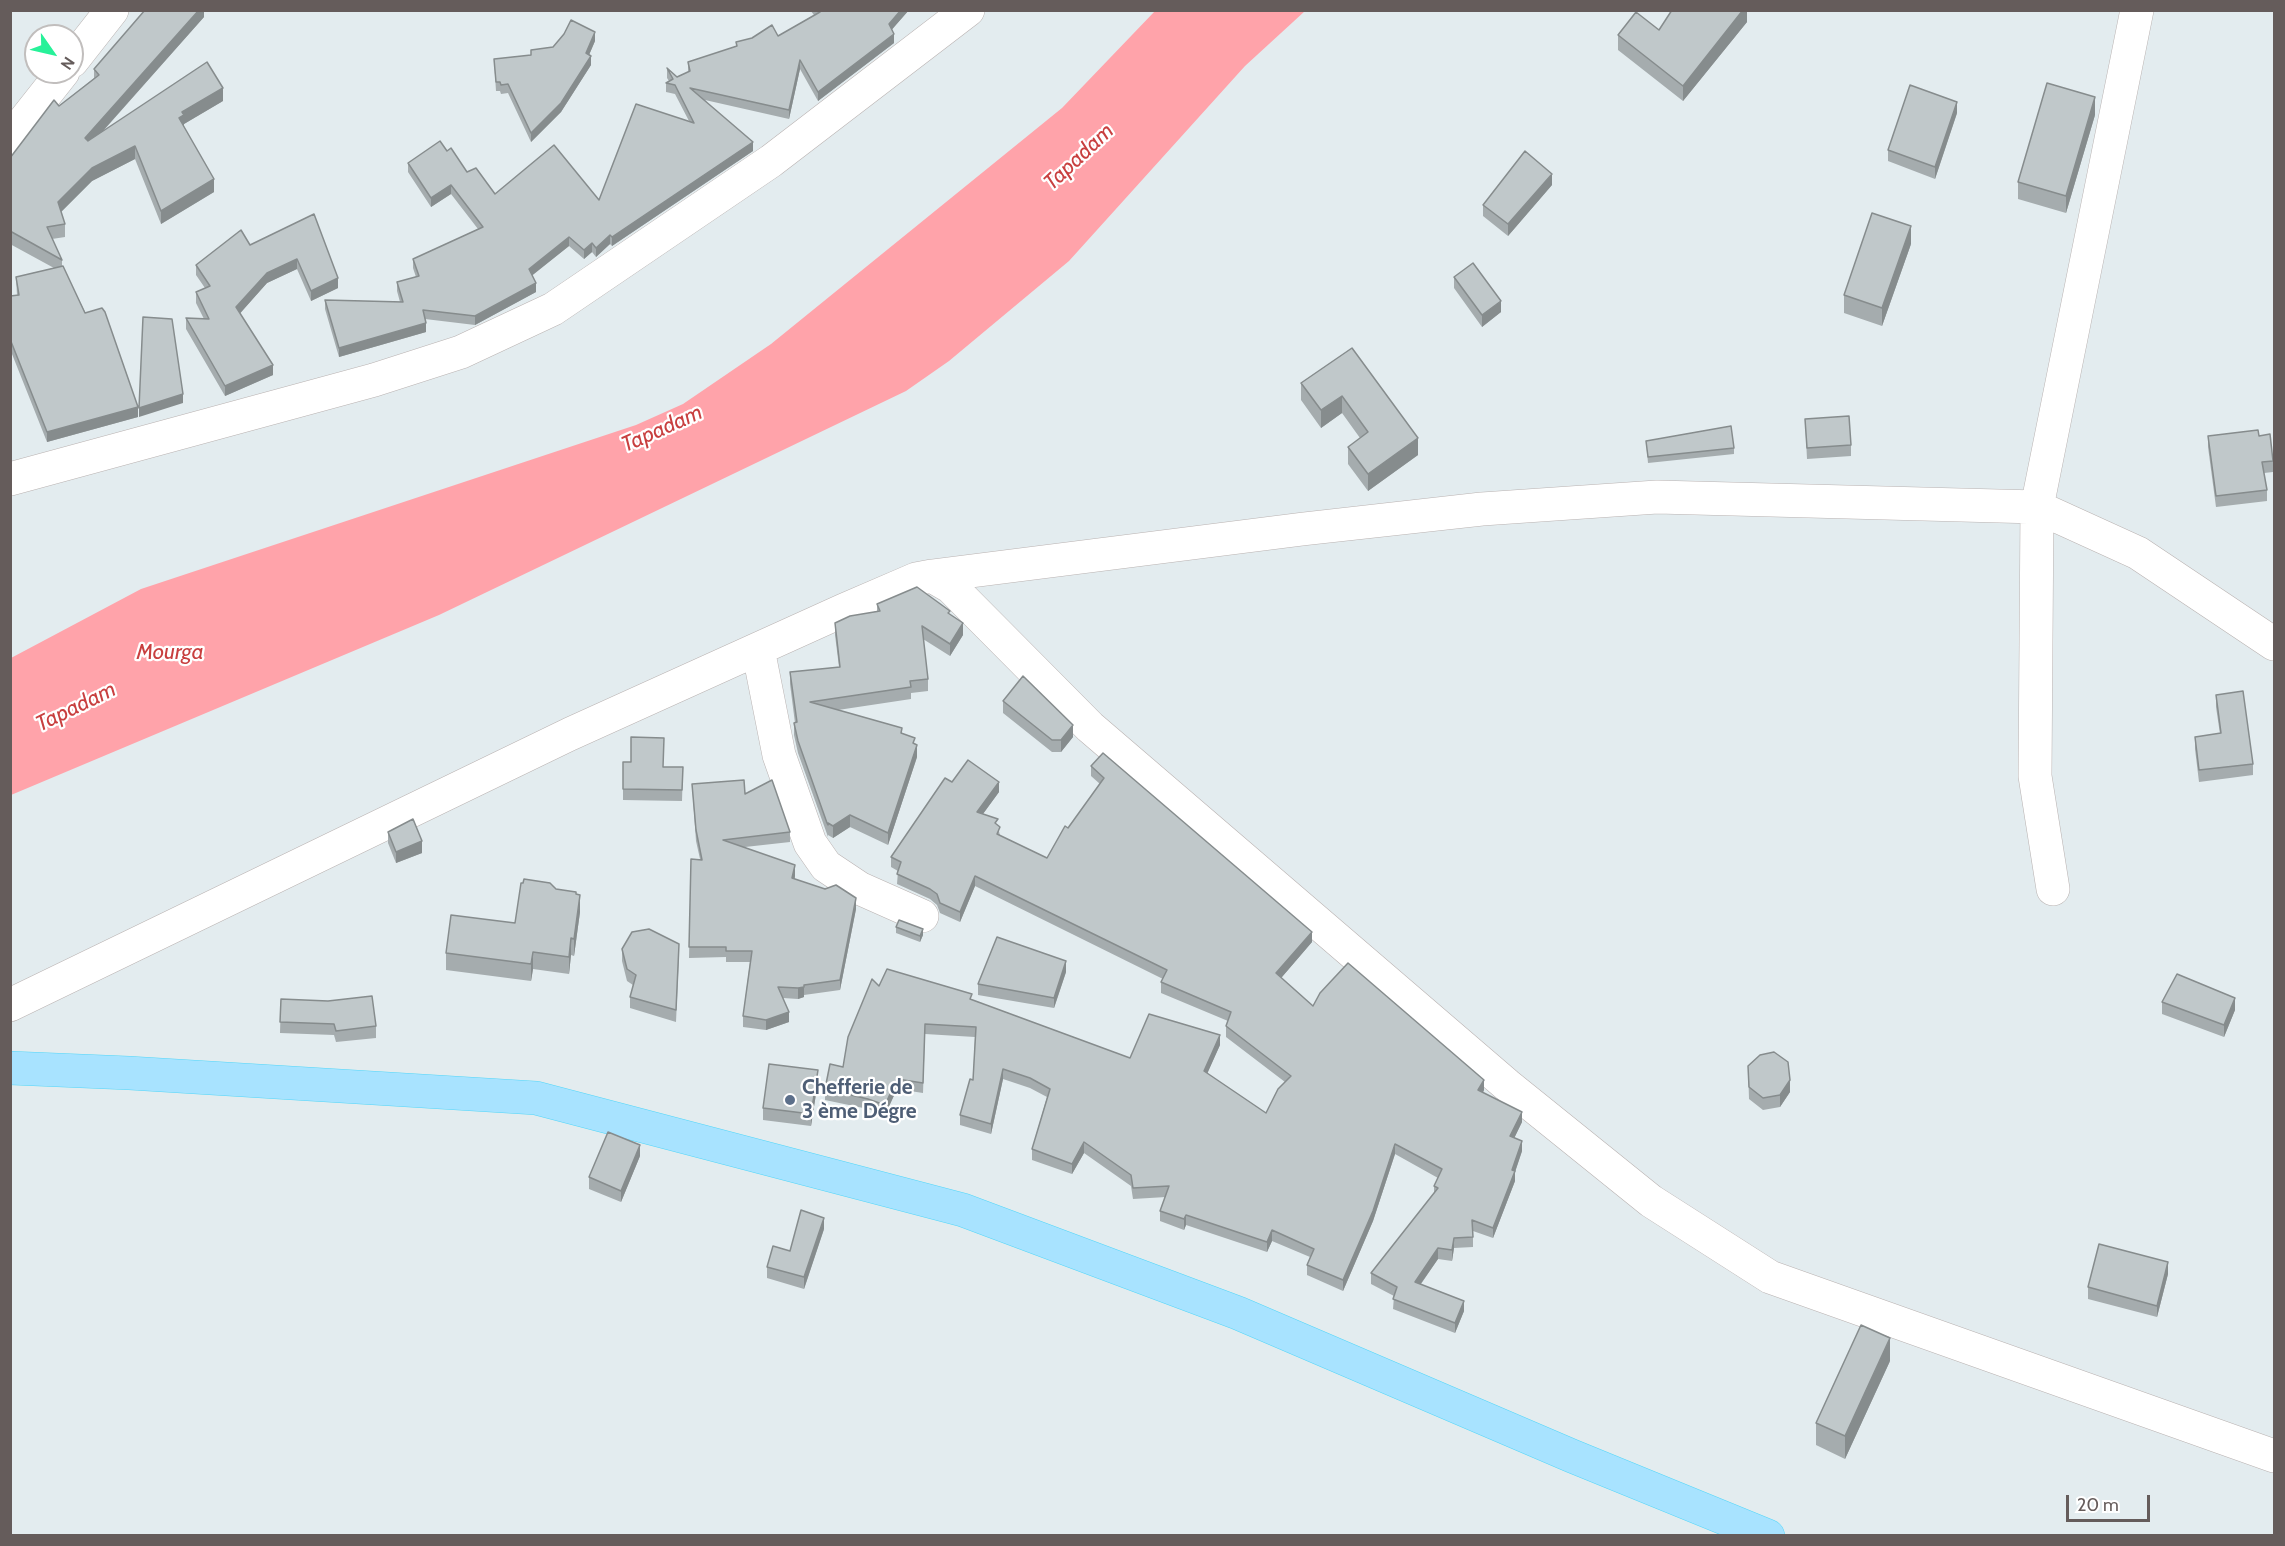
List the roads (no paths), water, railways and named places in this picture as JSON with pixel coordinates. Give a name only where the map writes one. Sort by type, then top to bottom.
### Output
[{"type":"main road","points":[[10,1068],[129,1072],[536,1098],[963,1210],[1238,1313],[1572,1456],[1768,1536]]},
{"type":"street","points":[[84,46],[112,10]]},
{"type":"street","points":[[10,479],[374,380],[461,352],[553,309],[771,161],[968,10]]},
{"type":"street","points":[[2053,889],[2035,776],[2037,507],[2137,10]]},
{"type":"street","points":[[10,139],[54,84]]},
{"type":"street","points":[[10,1005],[570,734],[916,579],[932,576],[1302,529],[1482,509],[1657,497],[2037,507],[2138,553],[2274,644]]},
{"type":"street","points":[[932,576],[951,587],[1090,727],[1507,1085],[1651,1201],[1770,1277],[2274,1456]]},
{"type":"street","points":[[758,649],[779,755],[810,843],[826,866],[859,888],[922,916]]},
{"type":"water","name":"Mourga","points":[[1155,11],[1305,11],[1245,66],[1069,261],[949,361],[906,391],[439,615],[11,795],[11,658],[141,589],[636,425],[683,404],[771,344],[1062,108]]},
{"type":"place","name":"Chefferie de 3 ème Dégre","points":[[790,1100]]},
{"type":"water label","name":"Tapadam","points":[[1079,157]]},
{"type":"water label","name":"Tapadam","points":[[662,429]]},
{"type":"water label","name":"Tapadam","points":[[76,707]]}]
